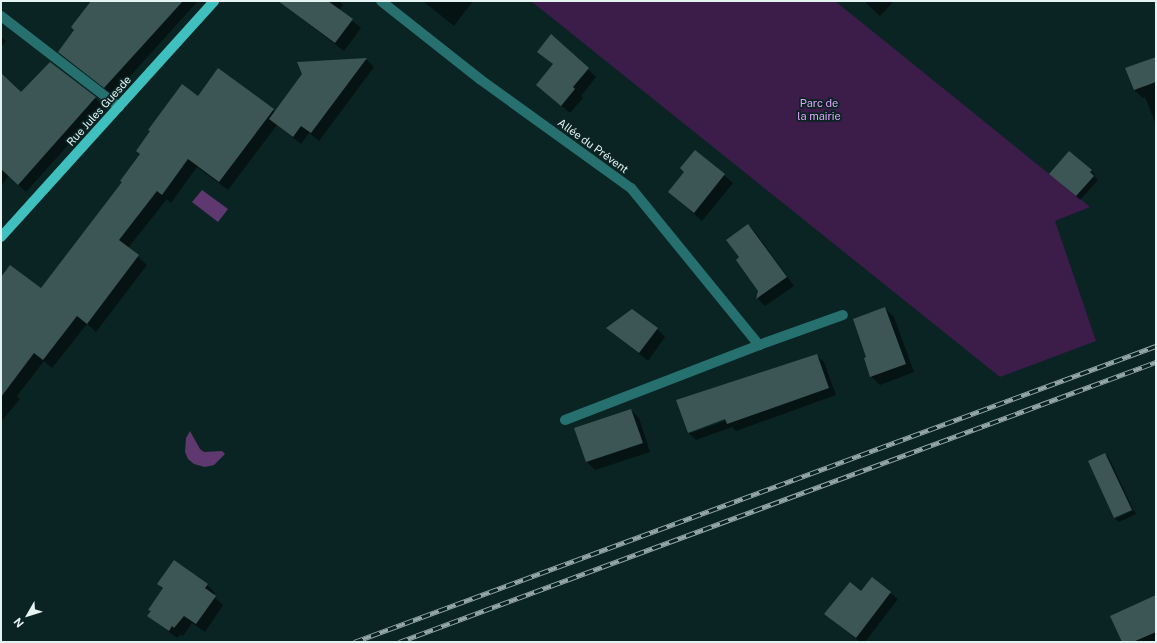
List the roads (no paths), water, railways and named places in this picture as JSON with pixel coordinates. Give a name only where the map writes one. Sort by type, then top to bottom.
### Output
[{"type":"main road","name":"Rue Jules Guesde","points":[[1,238],[214,1]]},
{"type":"street","name":"Allée du Prévent","points":[[381,1],[481,80],[632,188],[758,345]]},
{"type":"street","points":[[1,16],[119,107]]},
{"type":"street","points":[[565,420],[758,345],[844,315]]},
{"type":"railway","points":[[354,642],[1156,346]]},
{"type":"railway","points":[[399,642],[1156,362]]},
{"type":"park label","name":"Parc de la mairie","points":[[819,110]]}]
